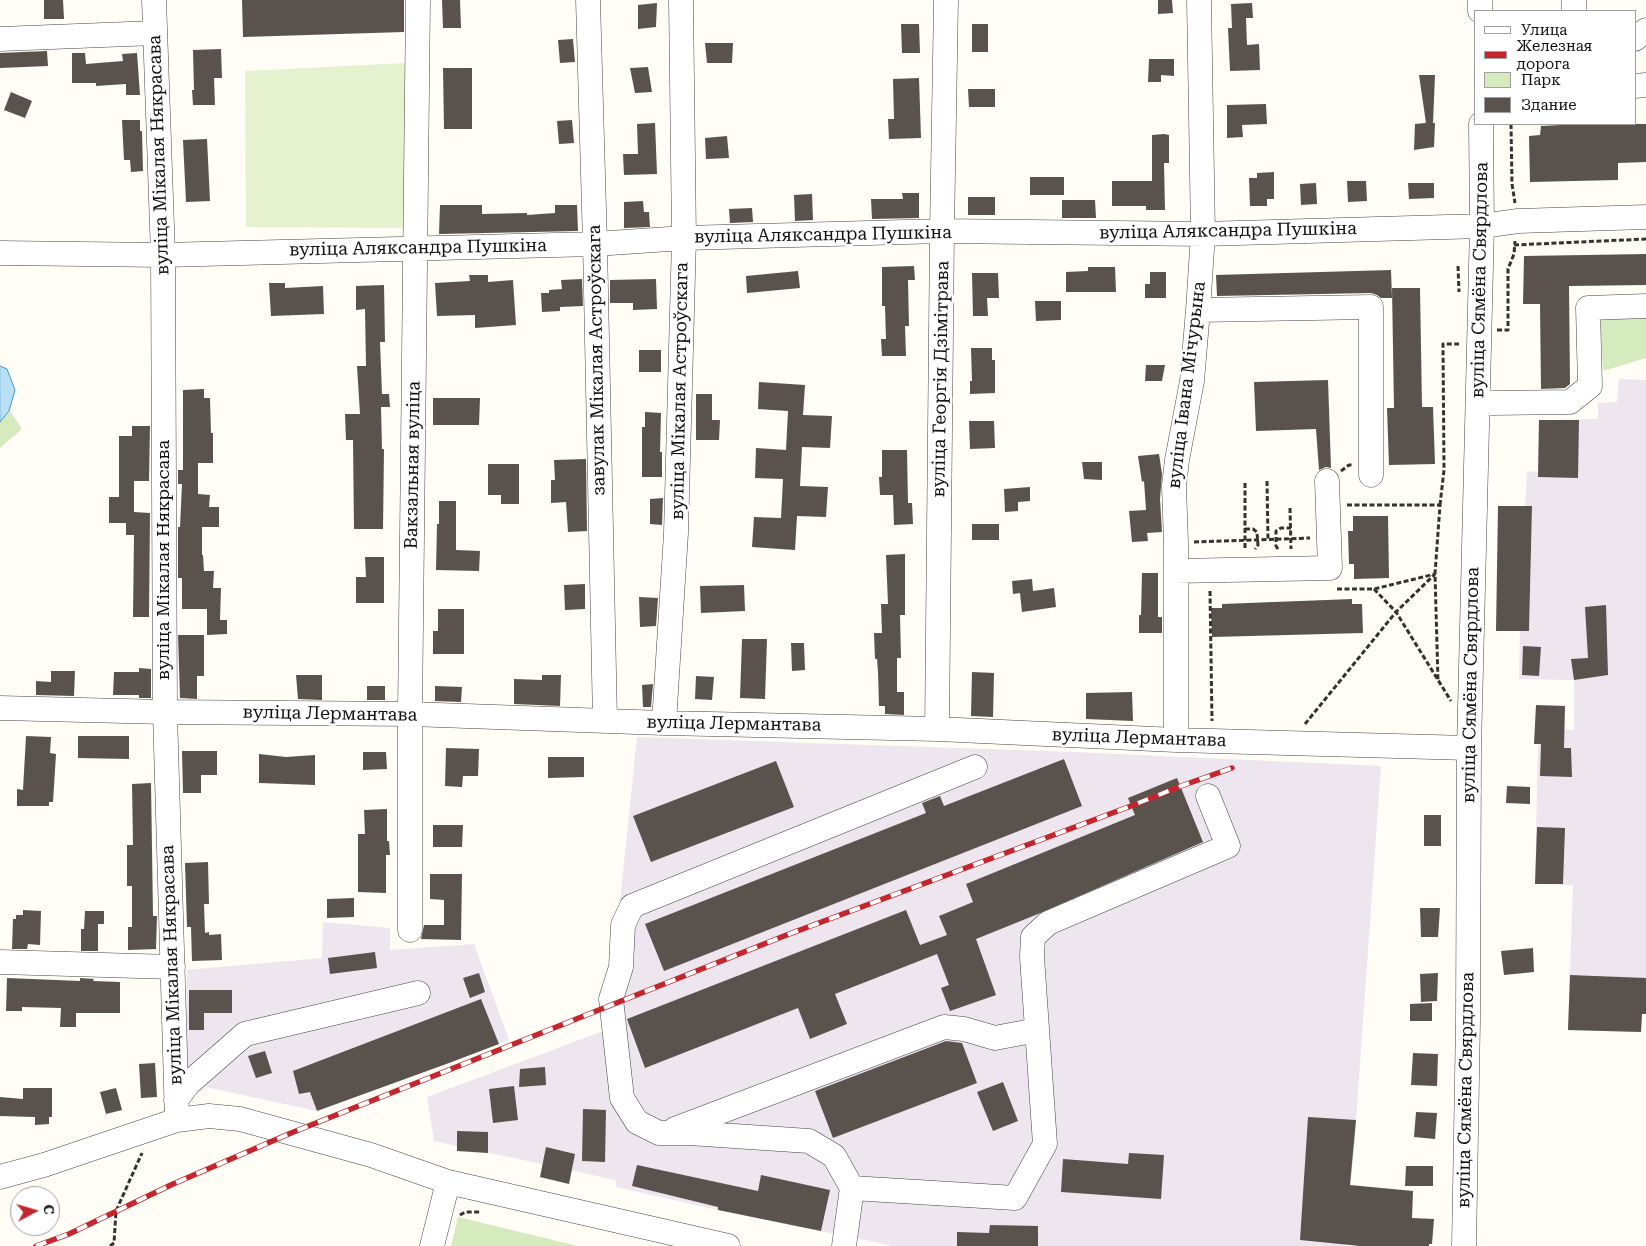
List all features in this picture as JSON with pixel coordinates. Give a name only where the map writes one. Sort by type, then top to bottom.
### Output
[{"type":"street","name":"вуліца Мікалая Някрасава","points":[[154,0],[163,255],[165,712],[177,1110]]},
{"type":"street","name":"Вакзальная вуліца","points":[[410,930],[410,714],[418,0]]},
{"type":"street","name":"завулак Мікалая Астроўскага","points":[[588,0],[595,244],[604,720]]},
{"type":"street","name":"вуліца Мікалая Астроўскага","points":[[664,722],[676,533],[684,238],[681,0]]},
{"type":"street","name":"вуліца Георгія Дзімітрава","points":[[937,729],[946,0]]},
{"type":"street","name":"вуліца Івана Мічурына","points":[[1176,740],[1176,543],[1174,506],[1176,469],[1192,380],[1203,234],[1199,0]]},
{"type":"street","points":[[1636,38],[1646,30]]},
{"type":"street","points":[[0,39],[155,33]]},
{"type":"street","name":"вуліца Сямёна Свярдлова","points":[[1464,1246],[1468,1021],[1469,748],[1482,226],[1481,125]]},
{"type":"street","name":"вуліца Аляксандра Пушкіна","points":[[0,253],[163,255],[595,244],[684,238],[942,231],[1203,234],[1482,226],[1518,221],[1646,217]]},
{"type":"street","points":[[1198,310],[1370,306],[1371,475]]},
{"type":"street","points":[[1478,401],[1492,404],[1570,402],[1590,386],[1588,308],[1646,306]]},
{"type":"street","points":[[1176,571],[1330,568],[1327,480]]},
{"type":"street","name":"вуліца Лермантава","points":[[0,708],[165,712],[410,714],[937,729],[1176,740],[1469,748]]},
{"type":"street","points":[[844,1246],[852,1188],[834,1156],[809,1141],[688,1133],[659,1133],[637,1122],[622,1098],[612,999],[620,967],[623,925],[632,906],[976,766]]},
{"type":"street","points":[[852,1188],[1015,1198],[1045,1144],[1032,956],[1033,937],[1048,923],[1228,846],[1208,796]]},
{"type":"street","points":[[0,962],[173,967]]},
{"type":"street","points":[[0,1177],[44,1165],[153,1127],[177,1110],[189,1083],[246,1034],[418,993]]},
{"type":"street","points":[[663,1133],[944,1027],[995,1038],[1037,1030]]},
{"type":"street","points":[[177,1110],[240,1119],[371,1155],[448,1182],[632,1236],[728,1246]]},
{"type":"street","points":[[432,1246],[448,1182]]},
{"type":"path","points":[[1514,245],[1646,239]]},
{"type":"path","points":[[1267,481],[1268,539]]},
{"type":"path","points":[[1245,483],[1245,550]]},
{"type":"path","points":[[1344,505],[1440,504],[1435,574],[1438,681]]},
{"type":"path","points":[[1286,550],[1292,550],[1290,508]]},
{"type":"path","points":[[1281,550],[1276,546],[1278,530],[1291,528]]},
{"type":"path","points":[[1240,550],[1256,549],[1258,547],[1256,531],[1245,529]]},
{"type":"path","points":[[1176,543],[1328,537]]},
{"type":"path","points":[[1229,540],[1229,546]]},
{"type":"path","points":[[1337,589],[1374,589],[1435,574]]},
{"type":"path","points":[[1296,724],[1306,724],[1396,612],[1435,574]]},
{"type":"path","points":[[1374,589],[1396,612],[1454,706]]},
{"type":"path","points":[[110,1246],[114,1243],[116,1210],[153,1127]]},
{"type":"path","points":[[459,1216],[465,1212],[486,1212]]},
{"type":"shaded area","points":[[1619,379],[1646,380],[1646,1014],[1642,1014],[1641,1032],[1568,1030],[1573,885],[1535,884],[1538,743],[1564,729],[1574,730],[1574,680],[1519,679],[1520,631],[1529,631],[1532,507],[1525,506],[1527,471],[1538,472],[1539,420],[1598,419],[1598,403],[1617,402]]},
{"type":"shaded area","points":[[637,737],[1074,752],[1381,766],[1355,1135],[1345,1246],[893,1246],[616,1187],[616,1180],[434,1141],[427,1097],[603,1031],[612,980]]},
{"type":"shaded area","points":[[323,922],[390,928],[390,950],[474,944],[509,1040],[317,1111],[196,1085],[185,1073],[187,970],[322,958]]},
{"type":"green space","points":[[405,63],[406,228],[246,227],[245,71]]},
{"type":"green space","points":[[1646,309],[1646,358],[1603,371],[1600,312]]},
{"type":"green space","points":[[10,411],[22,429],[0,448],[0,422]]},
{"type":"green space","points":[[458,1217],[578,1246],[451,1246]]},
{"type":"water","points":[[0,366],[7,369],[15,390],[9,411],[0,422]]},
{"type":"building","points":[[44,0],[63,0],[64,19],[44,19]]},
{"type":"building","points":[[242,0],[404,0],[404,32],[243,37]]},
{"type":"building","points":[[442,0],[460,0],[461,28],[443,28]]},
{"type":"building","points":[[1158,0],[1172,0],[1173,13],[1158,14]]},
{"type":"building","points":[[657,3],[656,27],[638,29],[638,5]]},
{"type":"building","points":[[1252,3],[1253,18],[1246,18],[1247,45],[1259,44],[1260,70],[1230,71],[1228,28],[1232,28],[1231,4]]},
{"type":"building","points":[[901,24],[919,24],[920,53],[902,53]]},
{"type":"building","points":[[972,24],[988,24],[988,52],[972,52]]},
{"type":"building","points":[[573,39],[575,62],[560,63],[558,40]]},
{"type":"building","points":[[705,43],[733,43],[732,63],[707,63]]},
{"type":"building","points":[[221,49],[222,78],[214,78],[215,105],[193,105],[193,50]]},
{"type":"building","points":[[47,51],[48,66],[0,68],[0,53]]},
{"type":"building","points":[[72,53],[85,53],[86,64],[123,61],[122,54],[137,53],[140,95],[126,95],[126,84],[96,86],[96,83],[72,83]]},
{"type":"building","points":[[1149,59],[1174,59],[1174,76],[1161,75],[1161,82],[1148,82]]},
{"type":"building","points":[[648,67],[652,92],[635,93],[630,68]]},
{"type":"building","points":[[443,68],[472,68],[472,129],[444,129]]},
{"type":"building","points":[[1419,75],[1435,75],[1434,147],[1414,150],[1415,124],[1426,123]]},
{"type":"building","points":[[919,78],[921,138],[889,139],[888,119],[894,119],[893,79]]},
{"type":"building","points":[[968,89],[995,89],[995,107],[969,107]]},
{"type":"building","points":[[11,92],[32,101],[25,118],[4,110]]},
{"type":"building","points":[[1266,104],[1267,124],[1242,125],[1243,137],[1227,138],[1227,105]]},
{"type":"building","points":[[122,120],[140,120],[143,171],[131,172],[130,160],[124,160]]},
{"type":"building","points":[[572,120],[574,143],[559,144],[557,121]]},
{"type":"building","points":[[655,123],[657,174],[624,175],[623,154],[638,154],[637,124]]},
{"type":"building","points":[[1646,124],[1646,162],[1618,163],[1618,180],[1530,182],[1529,136],[1540,135],[1541,126]]},
{"type":"building","points":[[1152,135],[1169,135],[1169,163],[1164,163],[1165,210],[1146,210],[1146,206],[1112,206],[1112,181],[1152,181]]},
{"type":"building","points":[[727,136],[729,158],[706,159],[705,138]]},
{"type":"building","points":[[207,139],[210,201],[186,202],[183,140]]},
{"type":"building","points":[[1274,172],[1274,199],[1267,199],[1267,206],[1250,206],[1249,178],[1257,178],[1257,173]]},
{"type":"building","points":[[1030,177],[1064,177],[1064,195],[1030,195]]},
{"type":"building","points":[[1347,181],[1366,181],[1367,201],[1348,202]]},
{"type":"building","points":[[1316,183],[1317,204],[1301,205],[1300,184]]},
{"type":"building","points":[[1408,183],[1434,183],[1434,198],[1409,199]]},
{"type":"building","points":[[902,193],[919,193],[919,218],[872,219],[871,199],[903,199]]},
{"type":"building","points":[[812,194],[813,220],[795,221],[794,195]]},
{"type":"building","points":[[968,197],[995,197],[995,215],[968,215]]},
{"type":"building","points":[[1062,200],[1095,200],[1096,218],[1062,218]]},
{"type":"building","points":[[643,201],[644,212],[649,212],[650,227],[624,228],[624,202]]},
{"type":"building","points":[[440,205],[482,205],[482,214],[527,213],[527,215],[555,213],[555,205],[577,205],[578,231],[439,234]]},
{"type":"building","points":[[752,208],[753,222],[730,223],[729,209]]},
{"type":"building","points":[[1646,254],[1646,285],[1569,286],[1570,384],[1565,388],[1541,389],[1540,304],[1523,304],[1524,256]]},
{"type":"building","points":[[914,266],[915,280],[908,280],[909,326],[905,326],[906,356],[882,356],[881,339],[886,339],[885,306],[882,306],[882,267]]},
{"type":"building","points":[[1088,267],[1115,267],[1116,292],[1066,292],[1066,272],[1088,271]]},
{"type":"building","points":[[1391,270],[1392,298],[1381,298],[1371,293],[1217,296],[1216,275]]},
{"type":"building","points":[[798,271],[800,288],[747,293],[746,276]]},
{"type":"building","points":[[1150,272],[1166,272],[1166,298],[1145,298],[1145,284],[1150,284]]},
{"type":"building","points":[[972,273],[998,273],[999,298],[987,298],[988,316],[973,316]]},
{"type":"building","points":[[469,275],[488,275],[488,282],[513,280],[516,325],[475,328],[475,315],[437,316],[435,283],[470,281]]},
{"type":"building","points":[[582,279],[583,306],[560,307],[560,311],[542,312],[541,293],[562,289],[561,280]]},
{"type":"building","points":[[656,279],[657,309],[633,310],[633,303],[610,303],[610,280]]},
{"type":"building","points":[[269,283],[285,283],[285,288],[323,286],[324,314],[271,316]]},
{"type":"building","points":[[384,285],[385,342],[380,342],[382,394],[389,394],[390,407],[381,407],[382,449],[384,449],[383,529],[354,529],[353,440],[346,440],[345,414],[360,414],[357,366],[366,366],[365,309],[356,310],[356,286]]},
{"type":"building","points":[[1392,288],[1420,288],[1422,407],[1433,407],[1435,464],[1389,465],[1387,408],[1394,408]]},
{"type":"building","points":[[1035,301],[1061,301],[1061,320],[1036,321]]},
{"type":"building","points":[[971,348],[992,348],[992,360],[995,360],[995,393],[970,394],[970,381],[972,381]]},
{"type":"building","points":[[639,350],[661,350],[661,372],[639,372]]},
{"type":"building","points":[[1146,365],[1165,365],[1162,381],[1145,381]]},
{"type":"building","points":[[1328,380],[1331,468],[1326,467],[1319,470],[1316,429],[1256,431],[1254,382]]},
{"type":"building","points":[[759,382],[805,385],[803,415],[832,416],[830,448],[802,447],[800,486],[828,487],[826,517],[797,516],[795,550],[752,547],[754,517],[781,518],[783,479],[755,478],[756,448],[786,450],[788,411],[758,409]]},
{"type":"building","points":[[204,389],[204,398],[210,398],[213,463],[198,463],[198,494],[210,495],[209,507],[219,507],[219,527],[202,527],[202,555],[204,571],[214,571],[213,588],[221,588],[220,620],[227,620],[227,634],[207,635],[207,609],[182,609],[182,578],[178,578],[178,527],[180,527],[182,484],[178,484],[178,470],[183,470],[183,390]]},
{"type":"building","points":[[696,394],[712,394],[712,420],[720,420],[719,440],[696,440]]},
{"type":"building","points":[[433,398],[480,398],[479,425],[433,425]]},
{"type":"building","points":[[645,412],[661,413],[660,452],[662,452],[662,477],[642,477],[642,427],[645,427]]},
{"type":"building","points":[[1539,420],[1579,420],[1578,478],[1538,477]]},
{"type":"building","points":[[969,421],[994,421],[995,448],[970,449]]},
{"type":"building","points":[[132,426],[150,426],[149,481],[134,481],[134,512],[150,513],[149,617],[133,617],[134,535],[126,535],[126,523],[109,523],[109,497],[119,497],[119,436],[132,436]]},
{"type":"building","points":[[882,450],[907,450],[908,503],[912,503],[913,524],[894,525],[893,495],[880,495],[879,477],[882,477]]},
{"type":"building","points":[[1159,454],[1162,474],[1160,499],[1162,532],[1147,533],[1148,541],[1132,542],[1129,511],[1146,510],[1144,481],[1142,482],[1138,456]]},
{"type":"building","points":[[586,459],[587,531],[568,532],[566,502],[551,503],[551,480],[555,480],[554,460]]},
{"type":"building","points":[[1082,462],[1102,462],[1102,480],[1084,479]]},
{"type":"building","points":[[488,464],[519,464],[519,504],[501,504],[501,495],[488,495]]},
{"type":"building","points":[[1030,487],[1030,501],[1018,502],[1018,511],[1005,512],[1004,489]]},
{"type":"building","points":[[663,498],[662,525],[650,524],[650,499]]},
{"type":"building","points":[[439,501],[456,501],[456,550],[480,551],[479,571],[436,570]]},
{"type":"building","points":[[1498,506],[1532,506],[1529,631],[1496,631]]},
{"type":"building","points":[[1353,516],[1388,516],[1389,578],[1354,579],[1354,564],[1349,564],[1348,531],[1353,531]]},
{"type":"building","points":[[972,524],[999,524],[999,540],[972,540]]},
{"type":"building","points":[[905,554],[905,615],[900,615],[901,658],[897,658],[897,692],[904,692],[904,715],[885,714],[885,706],[879,706],[874,633],[882,633],[881,604],[888,604],[886,555]]},
{"type":"building","points":[[365,557],[384,557],[384,603],[356,603],[356,577],[366,577]]},
{"type":"building","points":[[1142,573],[1158,573],[1158,617],[1162,617],[1162,633],[1139,633]]},
{"type":"building","points":[[1032,579],[1033,591],[1054,588],[1056,607],[1022,612],[1020,593],[1013,594],[1012,581]]},
{"type":"building","points":[[585,584],[585,609],[565,610],[564,585]]},
{"type":"building","points":[[744,585],[745,611],[701,613],[700,586]]},
{"type":"building","points":[[639,597],[658,598],[656,626],[640,627]]},
{"type":"building","points":[[1352,599],[1352,604],[1362,604],[1363,633],[1212,637],[1211,608],[1222,608],[1222,604]]},
{"type":"building","points":[[1606,605],[1608,675],[1574,680],[1571,659],[1588,658],[1585,607]]},
{"type":"building","points":[[438,609],[464,609],[464,654],[433,654],[433,631],[438,631]]},
{"type":"building","points":[[178,635],[204,635],[204,676],[197,676],[197,699],[180,698]]},
{"type":"building","points":[[742,639],[767,639],[765,699],[740,698]]},
{"type":"building","points":[[791,643],[804,643],[805,670],[792,671]]},
{"type":"building","points":[[1523,646],[1541,647],[1539,676],[1522,675]]},
{"type":"building","points":[[139,668],[151,669],[151,698],[139,698],[139,695],[113,695],[114,672],[139,672]]},
{"type":"building","points":[[51,671],[75,671],[74,696],[36,695],[36,681],[51,682]]},
{"type":"building","points":[[972,672],[994,673],[993,717],[971,716]]},
{"type":"building","points":[[296,675],[322,675],[322,700],[298,699]]},
{"type":"building","points":[[542,675],[561,675],[560,706],[514,704],[514,679],[542,680]]},
{"type":"building","points":[[696,676],[714,677],[712,700],[695,699]]},
{"type":"building","points":[[653,684],[651,707],[643,707],[642,685]]},
{"type":"building","points":[[367,686],[385,686],[385,700],[367,700]]},
{"type":"building","points":[[435,686],[462,687],[461,702],[435,701]]},
{"type":"building","points":[[1132,692],[1133,721],[1086,719],[1086,693]]},
{"type":"building","points":[[1536,705],[1565,706],[1564,748],[1571,748],[1572,777],[1540,776],[1541,744],[1534,744]]},
{"type":"building","points":[[26,736],[51,737],[50,753],[56,754],[53,802],[49,802],[49,806],[17,806],[17,789],[23,790]]},
{"type":"building","points":[[78,736],[129,736],[129,759],[78,758]]},
{"type":"building","points":[[446,748],[479,749],[478,776],[463,776],[462,787],[445,786]]},
{"type":"building","points":[[182,751],[217,751],[217,775],[201,775],[201,793],[183,793]]},
{"type":"building","points":[[363,752],[386,752],[387,769],[363,770]]},
{"type":"building","points":[[259,754],[286,757],[315,755],[315,785],[259,783]]},
{"type":"building","points":[[548,757],[584,757],[584,777],[548,778]]},
{"type":"building","points":[[1064,759],[1082,806],[664,971],[645,924],[926,813],[922,803],[940,796],[944,806]]},
{"type":"building","points":[[776,761],[794,807],[651,862],[633,816]]},
{"type":"building","points":[[1177,778],[1203,842],[976,939],[996,995],[950,1011],[941,988],[949,985],[937,954],[835,994],[847,1024],[810,1039],[798,1008],[645,1068],[627,1019],[906,910],[920,945],[947,935],[939,916],[973,902],[966,884],[1135,815],[1128,798]]},
{"type":"building","points":[[151,783],[153,916],[157,916],[156,949],[128,950],[128,927],[132,927],[132,886],[127,886],[127,845],[133,845],[132,784]]},
{"type":"building","points":[[1507,786],[1530,787],[1530,804],[1506,803]]},
{"type":"building","points":[[387,809],[387,841],[389,841],[390,855],[386,855],[386,893],[358,892],[358,834],[365,834],[364,810]]},
{"type":"building","points":[[1424,815],[1441,815],[1441,846],[1424,846]]},
{"type":"building","points":[[433,825],[463,825],[462,847],[433,847]]},
{"type":"building","points":[[1537,827],[1565,828],[1563,884],[1535,884]]},
{"type":"building","points":[[208,862],[209,904],[204,904],[205,933],[209,932],[209,935],[221,934],[222,960],[192,961],[191,927],[187,927],[185,863]]},
{"type":"building","points":[[430,874],[462,874],[461,940],[421,939],[424,925],[444,925],[444,900],[430,899]]},
{"type":"building","points":[[354,898],[354,917],[327,918],[327,899]]},
{"type":"building","points":[[1420,908],[1440,908],[1438,937],[1421,937]]},
{"type":"building","points":[[23,910],[41,911],[40,945],[28,944],[27,949],[12,949],[13,919],[16,919],[16,915],[23,915]]},
{"type":"building","points":[[85,911],[104,911],[104,924],[98,924],[98,951],[81,951],[81,929],[84,929]]},
{"type":"building","points":[[1533,948],[1534,972],[1504,975],[1501,951]]},
{"type":"building","points":[[375,952],[377,968],[330,974],[328,958]]},
{"type":"building","points":[[479,973],[485,992],[470,998],[463,978]]},
{"type":"building","points":[[1438,973],[1437,1001],[1421,1002],[1420,974]]},
{"type":"building","points":[[1570,975],[1646,978],[1646,1014],[1642,1014],[1641,1032],[1568,1030]]},
{"type":"building","points":[[7,978],[80,981],[80,978],[94,979],[93,981],[120,982],[120,1013],[76,1013],[76,1027],[60,1027],[61,1008],[22,1007],[22,1011],[6,1011]]},
{"type":"building","points":[[189,990],[232,990],[232,1013],[204,1013],[204,1030],[189,1030]]},
{"type":"building","points":[[481,999],[499,1044],[317,1111],[310,1092],[299,1094],[293,1071]]},
{"type":"building","points":[[1432,1003],[1432,1021],[1410,1021],[1410,1004]]},
{"type":"building","points":[[946,1041],[962,1043],[977,1083],[833,1138],[815,1091]]},
{"type":"building","points":[[265,1051],[272,1073],[256,1078],[248,1056]]},
{"type":"building","points":[[1413,1053],[1438,1054],[1437,1086],[1411,1085]]},
{"type":"building","points":[[155,1063],[157,1097],[141,1098],[139,1064]]},
{"type":"building","points":[[545,1067],[546,1085],[519,1087],[520,1069]]},
{"type":"building","points":[[1003,1082],[1018,1121],[993,1131],[977,1092]]},
{"type":"building","points":[[514,1086],[518,1120],[493,1123],[489,1089]]},
{"type":"building","points":[[23,1088],[52,1088],[52,1117],[49,1117],[49,1124],[35,1125],[35,1117],[0,1116],[0,1097],[23,1099]]},
{"type":"building","points":[[116,1088],[122,1110],[106,1114],[100,1092]]},
{"type":"building","points":[[583,1109],[606,1110],[605,1162],[582,1161]]},
{"type":"building","points":[[1416,1112],[1437,1113],[1435,1139],[1414,1137]]},
{"type":"building","points":[[1308,1117],[1356,1120],[1350,1185],[1413,1191],[1412,1218],[1434,1219],[1432,1244],[1429,1244],[1429,1246],[1360,1246],[1300,1240]]},
{"type":"building","points":[[457,1131],[488,1132],[488,1153],[457,1151]]},
{"type":"building","points":[[546,1147],[575,1154],[569,1184],[540,1177]]},
{"type":"building","points":[[1129,1153],[1164,1155],[1161,1199],[1061,1192],[1063,1159],[1128,1164]]},
{"type":"building","points":[[637,1165],[758,1191],[761,1175],[830,1190],[821,1231],[718,1210],[718,1207],[632,1186]]},
{"type":"building","points":[[1406,1166],[1433,1166],[1433,1186],[1405,1186]]},
{"type":"building","points":[[990,1225],[1038,1226],[1038,1246],[957,1246],[957,1232],[989,1233]]},
{"type":"railway","points":[[36,1246],[69,1234],[173,1184],[291,1133],[784,936],[1232,768]]}]
